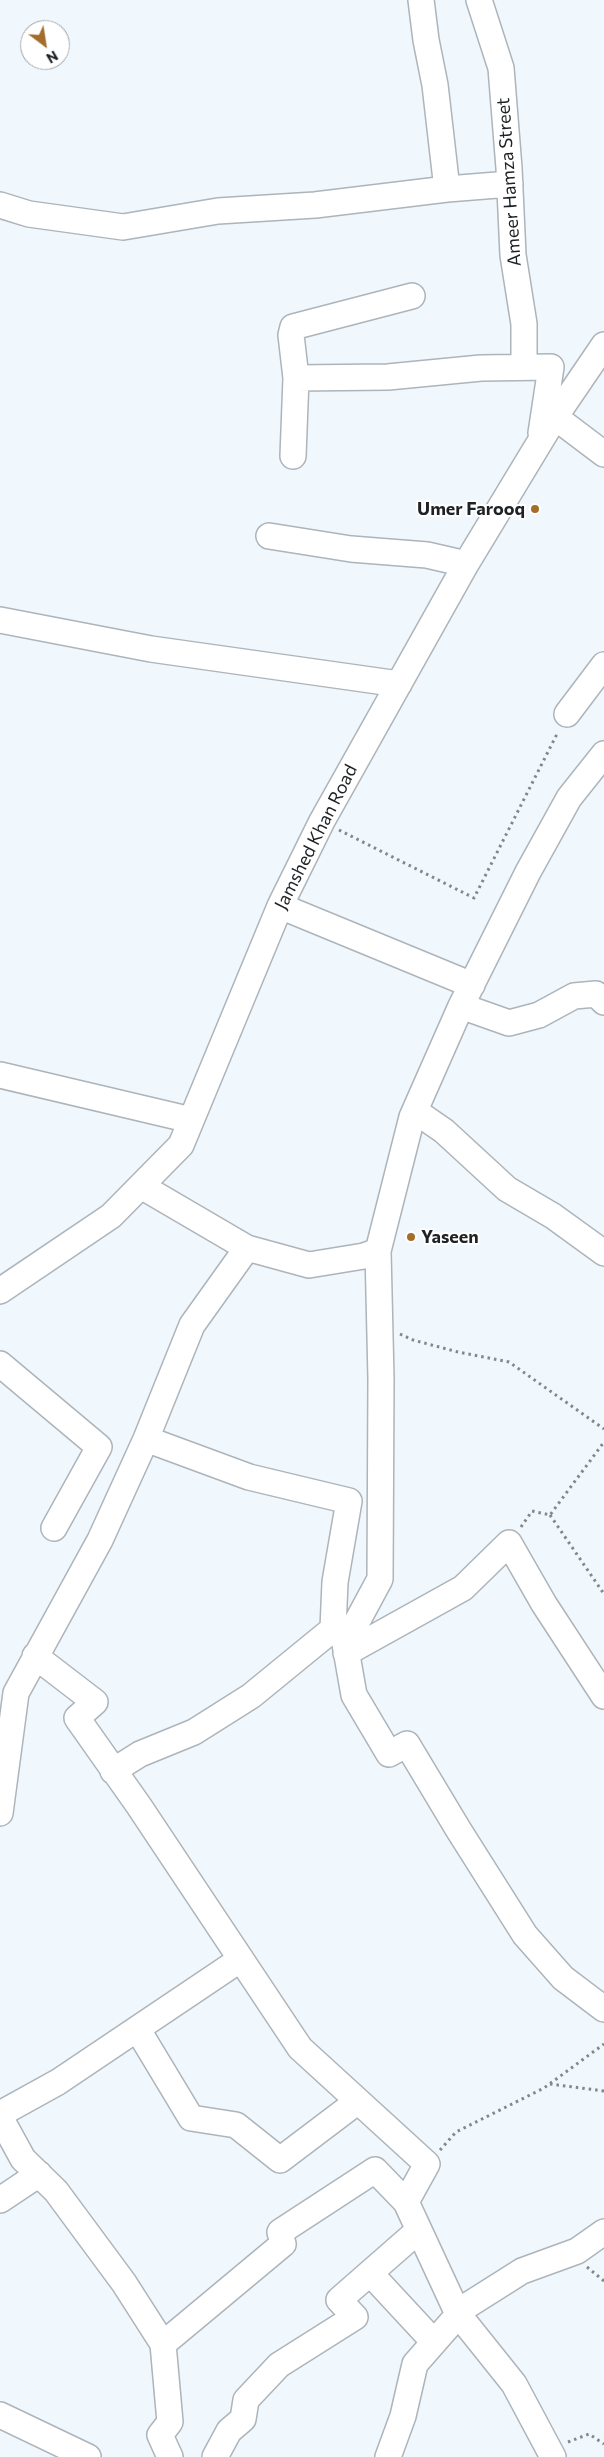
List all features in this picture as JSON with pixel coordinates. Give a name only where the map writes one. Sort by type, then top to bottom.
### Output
[{"type":"street","points":[[421,0],[426,40],[436,86],[447,189]]},
{"type":"street","name":"Ameer Hamza Street","points":[[479,0],[501,68],[510,184],[513,255],[524,324],[524,367]]},
{"type":"street","points":[[0,205],[29,214],[124,227],[218,211],[315,206],[447,189],[510,184]]},
{"type":"street","points":[[293,456],[296,378],[291,335],[293,327],[412,296]]},
{"type":"street","name":"Jamshed Khan Road","points":[[0,1291],[111,1216],[181,1144],[280,906],[322,821],[466,564],[539,446],[555,416],[604,345]]},
{"type":"street","points":[[296,378],[388,377],[481,368],[551,367],[539,446]]},
{"type":"street","points":[[555,416],[604,454]]},
{"type":"street","points":[[269,536],[351,549],[427,556],[466,564]]},
{"type":"street","points":[[0,620],[152,649],[399,684]]},
{"type":"street","points":[[568,714],[604,666]]},
{"type":"street","points":[[604,754],[569,798],[528,872],[467,995],[415,1111],[378,1251],[380,1325],[380,1579],[345,1644],[354,1695],[388,1754],[407,1744],[458,1830],[525,1935],[563,1978],[604,2009]]},
{"type":"street","points":[[280,906],[467,995],[509,1023],[539,1015],[574,996],[596,994],[604,1002]]},
{"type":"street","points":[[0,1075],[191,1120]]},
{"type":"street","points":[[415,1111],[444,1131],[507,1189],[552,1216],[604,1254]]},
{"type":"street","points":[[140,1186],[247,1248],[309,1265],[364,1256],[378,1251]]},
{"type":"street","points":[[0,1813],[16,1693],[100,1540],[146,1439],[192,1325],[247,1248]]},
{"type":"street","points":[[0,1364],[99,1448],[54,1528]]},
{"type":"street","points":[[113,1771],[140,1754],[194,1732],[251,1696],[334,1629],[335,1582],[349,1502],[249,1477],[146,1439]]},
{"type":"street","points":[[346,1653],[463,1588],[509,1543],[544,1604],[604,1696]]},
{"type":"street","points":[[35,1656],[95,1702],[77,1718],[139,1806],[300,2048],[428,2164],[406,2202]]},
{"type":"street","points":[[170,2457],[160,2435],[170,2422],[163,2344],[124,2283],[84,2227],[56,2191],[23,2159],[0,2115],[58,2082],[241,1959]]},
{"type":"street","points":[[138,2030],[191,2118],[236,2125],[280,2160],[358,2101]]},
{"type":"street","points":[[163,2344],[283,2244],[280,2232],[375,2170],[406,2202],[458,2314],[514,2384],[550,2453]]},
{"type":"street","points":[[0,2200],[39,2174]]},
{"type":"street","points":[[214,2457],[229,2431],[244,2419],[246,2400],[279,2365],[356,2316],[339,2300],[419,2230]]},
{"type":"street","points":[[388,2457],[403,2416],[415,2364],[464,2307],[522,2271],[577,2251],[604,2232]]},
{"type":"street","points":[[370,2274],[434,2342]]},
{"type":"street","points":[[0,2415],[88,2457]]},
{"type":"path","points":[[322,821],[474,898],[568,714]]},
{"type":"path","points":[[380,1325],[413,1340],[509,1362],[604,1429]]},
{"type":"path","points":[[550,1516],[604,1442]]},
{"type":"path","points":[[509,1543],[532,1511],[550,1516],[604,1593]]},
{"type":"path","points":[[428,2164],[456,2132],[549,2084],[604,2044]]},
{"type":"path","points":[[549,2084],[604,2090]]},
{"type":"path","points":[[550,2453],[589,2434],[604,2444]]},
{"type":"place","name":"Umer Farooq","points":[[535,509]]},
{"type":"place","name":"Yaseen","points":[[411,1237]]}]
